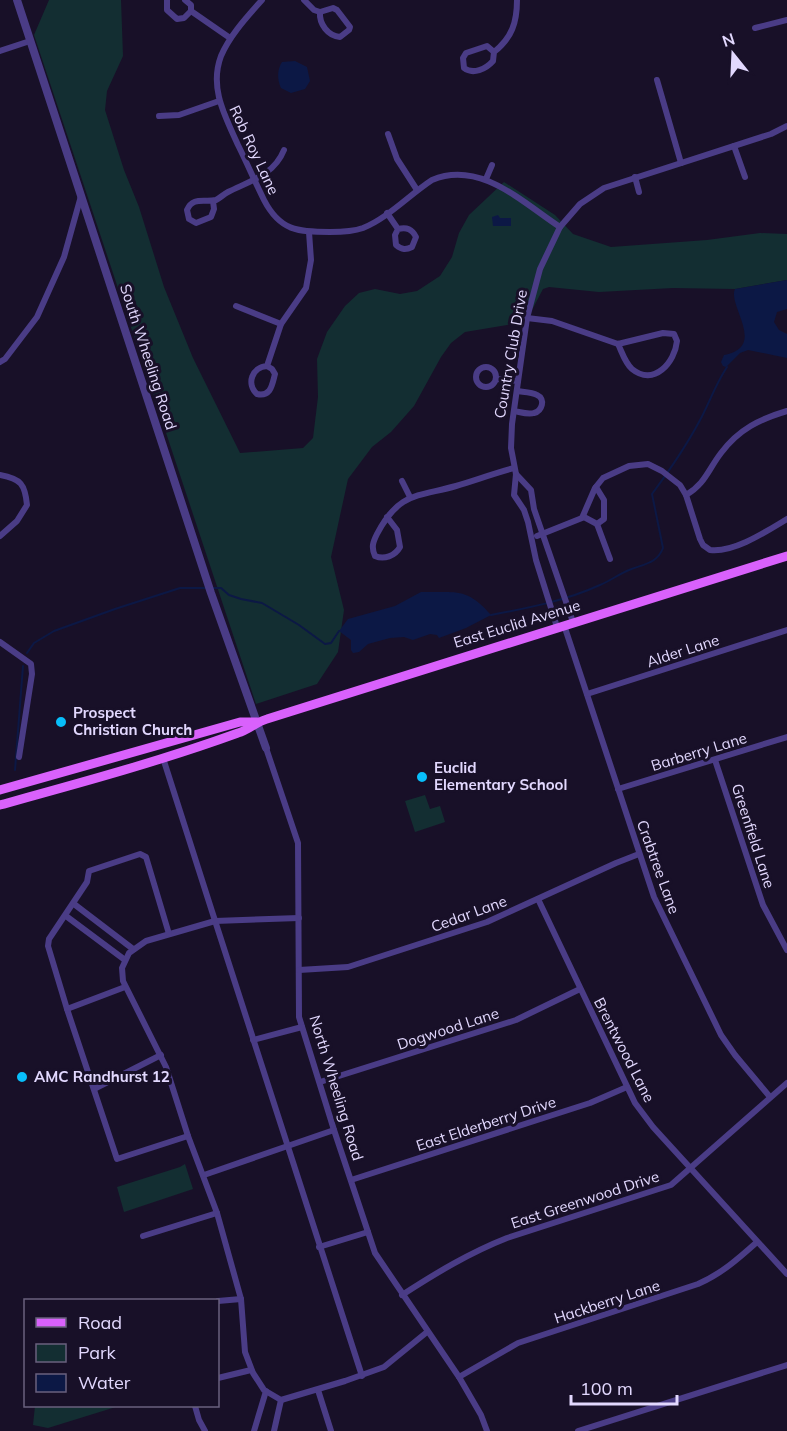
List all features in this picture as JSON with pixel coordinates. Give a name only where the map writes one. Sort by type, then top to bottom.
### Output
[{"type":"main road","name":"East Euclid Avenue","points":[[0,805],[162,758],[241,733],[257,722],[787,556]]},
{"type":"main road","name":"East Euclid Avenue","points":[[0,790],[240,722],[257,722]]},
{"type":"street","name":"South Wheeling Road","points":[[17,0],[207,581],[257,722]]},
{"type":"street","points":[[167,0],[167,10],[177,19],[184,18],[191,11],[191,5],[185,0]]},
{"type":"street","name":"Rob Roy Lane","points":[[262,0],[230,38],[221,56],[216,87],[219,101],[269,211],[277,219],[293,229],[309,232],[354,231],[371,224],[432,180],[451,174],[472,175],[486,179],[560,226]]},
{"type":"street","points":[[304,0],[314,10],[320,12],[328,9],[337,10],[350,27],[349,30],[340,37],[331,34],[321,22],[320,12]]},
{"type":"street","points":[[494,52],[487,46],[466,53],[463,58],[464,68],[472,71],[484,68],[493,61],[494,52],[506,43],[512,33],[517,0]]},
{"type":"street","points":[[191,11],[230,38]]},
{"type":"street","points":[[755,28],[787,20]]},
{"type":"street","points":[[0,51],[30,41]]},
{"type":"street","points":[[657,80],[681,163]]},
{"type":"street","points":[[159,116],[179,115],[219,101]]},
{"type":"street","name":"Country Club Drive","points":[[565,625],[551,607],[536,560],[526,516],[514,495],[515,471],[510,436],[527,318],[540,269],[560,226],[580,204],[604,188],[771,134],[787,126]]},
{"type":"street","points":[[388,134],[397,159],[417,190]]},
{"type":"street","points":[[734,146],[745,177]]},
{"type":"street","points":[[213,201],[214,209],[211,217],[196,223],[189,219],[187,210],[192,203],[201,199],[213,201],[255,180],[276,166],[284,150]]},
{"type":"street","points":[[486,179],[492,165]]},
{"type":"street","points":[[635,177],[639,192]]},
{"type":"street","points":[[0,362],[5,359],[38,317],[64,257],[81,194]]},
{"type":"street","points":[[387,213],[399,229]]},
{"type":"street","points":[[267,366],[281,324],[306,288],[311,260],[309,232]]},
{"type":"street","points":[[236,306],[281,324]]},
{"type":"street","points":[[527,318],[552,321],[618,344],[663,333],[674,334],[677,340],[676,348],[666,366],[662,371],[653,375],[639,374],[633,370],[628,365],[618,344]]},
{"type":"street","points":[[261,366],[267,366],[275,374],[270,390],[265,394],[257,394],[252,390],[251,383],[255,370],[261,366]]},
{"type":"street","points":[[497,379],[518,381]]},
{"type":"street","points":[[514,411],[532,414],[540,410],[542,406],[542,400],[537,394],[517,391]]},
{"type":"street","points":[[686,495],[702,483],[721,453],[746,427],[787,411]]},
{"type":"street","points":[[540,535],[584,517],[596,487],[603,478],[629,466],[648,464],[662,471],[680,485],[686,495],[700,539],[710,550],[725,549],[748,541],[787,519]]},
{"type":"street","points":[[387,517],[396,530],[400,547],[394,555],[380,558],[375,556],[372,544],[387,517],[410,497],[515,471]]},
{"type":"street","name":"Country Club Drive","points":[[515,471],[531,489],[540,535],[566,601],[565,625]]},
{"type":"street","points":[[0,475],[14,478],[25,488],[27,505],[17,521],[0,536]]},
{"type":"street","points":[[402,481],[410,497]]},
{"type":"street","points":[[596,487],[604,500],[605,512],[604,519],[597,524]]},
{"type":"street","points":[[584,517],[597,524],[610,559]]},
{"type":"street","name":"Crabtree Lane","points":[[565,625],[654,897],[715,1025],[735,1055],[770,1097]]},
{"type":"street","name":"Alder Lane","points":[[587,694],[787,630]]},
{"type":"street","points":[[0,642],[31,664],[32,674],[19,757]]},
{"type":"street","name":"North Wheeling Road","points":[[257,722],[298,843],[298,1006],[302,1027],[334,1130],[381,1264],[459,1377],[481,1415],[487,1431]]},
{"type":"street","name":"Barberry Lane","points":[[618,789],[787,737]]},
{"type":"street","points":[[162,758],[362,1376]]},
{"type":"street","name":"Greenfield Lane","points":[[715,760],[760,897],[787,950]]},
{"type":"street","points":[[169,934],[146,857],[140,854],[89,871],[87,882],[50,939],[48,946],[117,1159],[188,1136]]},
{"type":"street","name":"Cedar Lane","points":[[299,970],[335,969],[362,963],[487,922],[616,862],[639,854]]},
{"type":"street","name":"Brentwood Lane","points":[[538,899],[627,1087],[643,1115],[787,1274]]},
{"type":"street","points":[[74,904],[133,949]]},
{"type":"street","points":[[66,916],[125,960]]},
{"type":"street","points":[[299,918],[215,921],[146,941],[133,949],[125,960],[122,968],[125,987],[161,1055],[188,1136],[204,1175],[241,1299],[245,1352],[251,1370],[266,1391],[281,1400],[362,1376],[384,1367],[427,1332]]},
{"type":"street","points":[[67,1010],[125,987]]},
{"type":"street","name":"Dogwood Lane","points":[[320,1082],[516,1020],[580,989]]},
{"type":"street","points":[[253,1040],[302,1027]]},
{"type":"street","points":[[94,1089],[161,1055]]},
{"type":"street","name":"East Greenwood Drive","points":[[402,1295],[450,1264],[484,1247],[677,1182],[787,1083]]},
{"type":"street","name":"East Elderberry Drive","points":[[351,1180],[583,1106],[627,1087]]},
{"type":"street","points":[[204,1175],[334,1130]]},
{"type":"street","points":[[143,1236],[217,1213]]},
{"type":"street","points":[[319,1247],[368,1232]]},
{"type":"street","name":"Hackberry Lane","points":[[459,1377],[519,1343],[716,1276],[731,1266],[757,1242]]},
{"type":"street","points":[[219,1301],[241,1299]]},
{"type":"street","points":[[578,1431],[787,1365]]},
{"type":"street","points":[[219,1378],[251,1370]]},
{"type":"street","points":[[318,1390],[331,1431]]},
{"type":"street","points":[[254,1431],[266,1391]]},
{"type":"street","points":[[274,1431],[281,1400]]},
{"type":"street","points":[[195,1407],[205,1431]]},
{"type":"green space","points":[[49,0],[121,0],[123,56],[107,91],[105,110],[164,287],[193,358],[240,453],[303,448],[313,438],[318,397],[317,359],[327,332],[345,306],[359,293],[375,289],[400,294],[417,291],[440,276],[452,257],[459,233],[469,215],[504,182],[555,215],[573,234],[611,247],[707,240],[760,233],[787,234],[787,280],[735,289],[673,288],[599,292],[549,287],[543,289],[533,308],[513,324],[465,332],[451,343],[414,406],[391,432],[372,447],[348,479],[331,557],[344,610],[338,652],[317,684],[256,704],[34,35]]},
{"type":"green space","points":[[425,795],[430,809],[440,806],[445,822],[415,832],[405,801]]},
{"type":"green space","points":[[185,1164],[193,1189],[124,1212],[117,1187]]},
{"type":"green space","points":[[35,1407],[116,1407],[48,1428],[33,1425]]},
{"type":"water","points":[[295,61],[307,67],[310,81],[305,89],[291,93],[281,88],[278,71],[282,62]]},
{"type":"water","points":[[498,215],[500,218],[511,218],[511,226],[493,226],[492,217]]},
{"type":"water","points":[[787,280],[787,309],[777,312],[774,322],[779,330],[787,334],[787,358],[748,350],[740,353],[726,367],[723,366],[721,362],[724,355],[737,351],[743,344],[745,335],[734,296],[735,289]]},
{"type":"water","points":[[421,592],[451,592],[467,595],[491,615],[439,638],[437,635],[430,634],[413,640],[404,637],[390,638],[368,644],[359,652],[353,653],[351,640],[339,631],[348,619],[395,606]]},
{"type":"waterway","points":[[491,615],[560,600],[604,583],[649,563],[657,557],[663,548],[652,494],[688,441],[727,367]]},
{"type":"waterway","points":[[27,653],[34,643],[54,631],[180,588],[206,588]]},
{"type":"waterway","points":[[212,588],[221,588],[229,595],[262,603],[325,644],[331,643],[339,631]]},
{"type":"waterway","points":[[15,770],[23,666]]},
{"type":"place","name":"Prospect Christian Church","points":[[61,722]]},
{"type":"place","name":"Euclid Elementary School","points":[[422,777]]},
{"type":"place","name":"AMC Randhurst 12","points":[[22,1077]]}]
